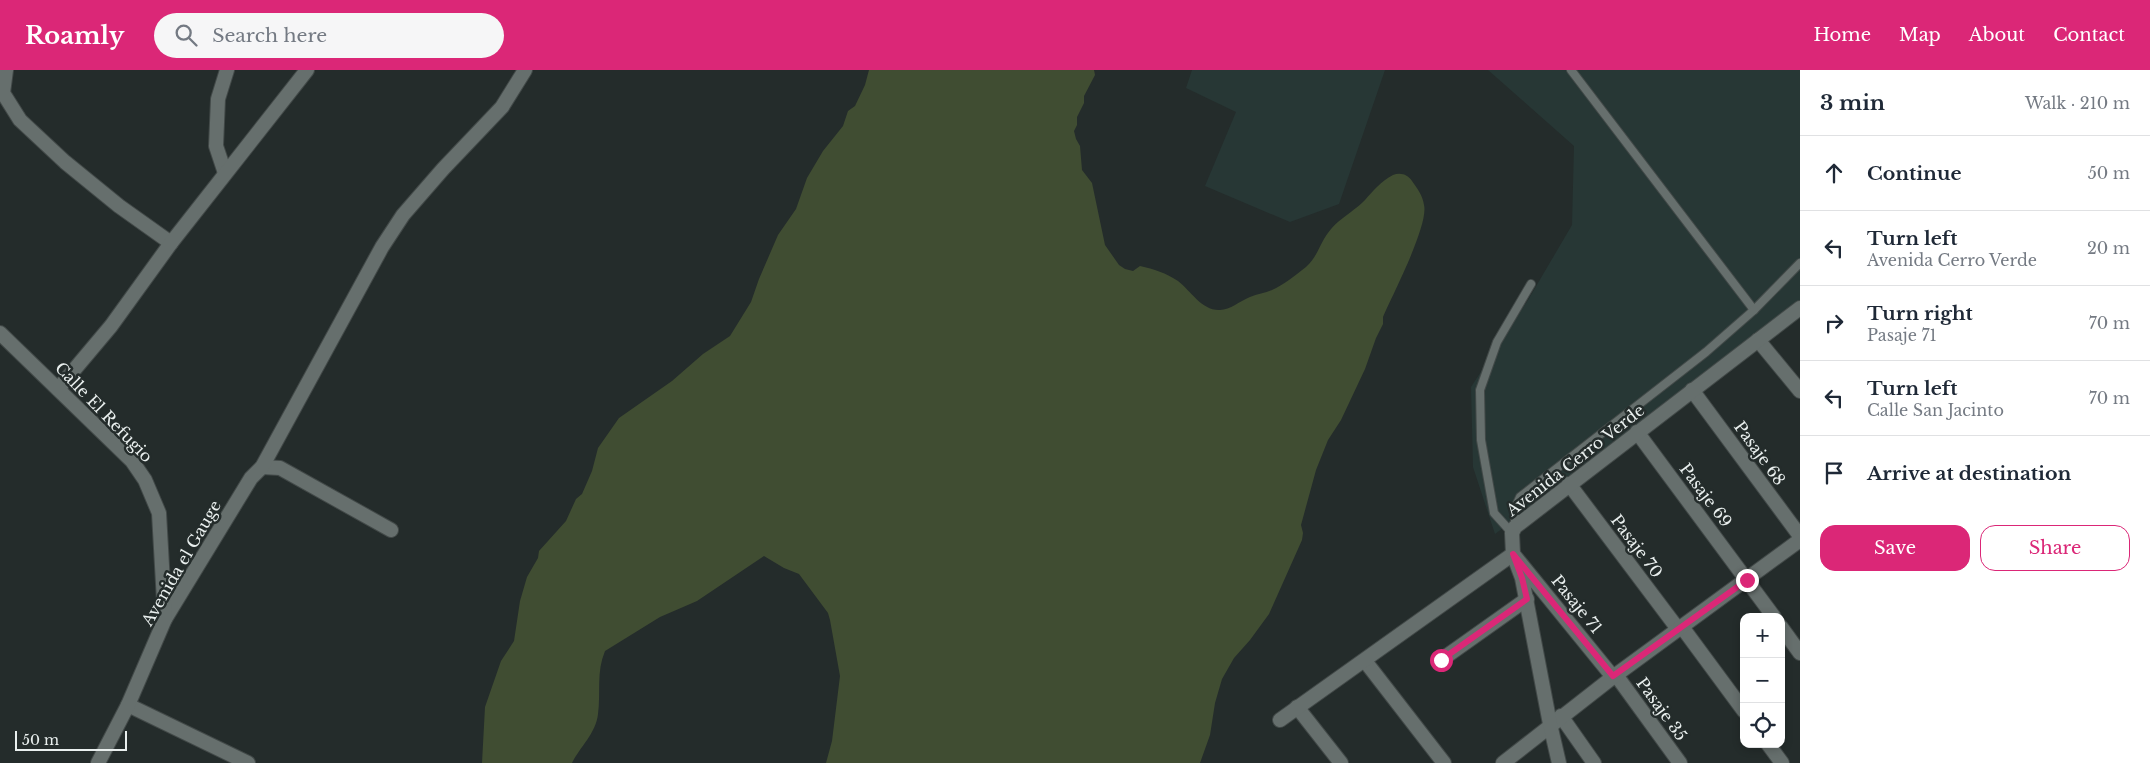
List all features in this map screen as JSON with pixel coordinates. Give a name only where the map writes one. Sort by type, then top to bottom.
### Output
[{"type":"street","points":[[6,70],[3,93],[20,120],[65,162],[119,206],[171,243]]},
{"type":"street","points":[[225,173],[216,146],[218,99],[227,70]]},
{"type":"street","points":[[58,389],[111,326],[171,243],[307,70]]},
{"type":"street","name":"Avenida el Gauge","points":[[98,763],[128,705],[165,619],[251,478],[262,467],[382,247],[398,223],[443,170],[502,107],[524,70]]},
{"type":"street","name":"Avenida Cerro Verde","points":[[1559,763],[1527,599],[1513,554],[1514,530],[1569,484],[1800,308]]},
{"type":"street","name":"Calle El Refugio","points":[[0,333],[132,461],[145,480],[158,513],[165,619]]},
{"type":"street","points":[[1758,340],[1800,391]]},
{"type":"street","name":"Pasaje 68","points":[[1692,390],[1800,538]]},
{"type":"street","name":"Pasaje 69","points":[[1637,432],[1771,613]]},
{"type":"street","points":[[262,467],[280,468],[391,530]]},
{"type":"street","name":"Pasaje 70","points":[[1569,484],[1740,706]]},
{"type":"street","points":[[1503,763],[1550,724],[1747,580],[1800,538]]},
{"type":"street","points":[[1280,720],[1513,554]]},
{"type":"street","name":"Pasaje 71","points":[[1513,554],[1614,676]]},
{"type":"street","points":[[1441,660],[1527,599]]},
{"type":"street","points":[[1785,632],[1800,653]]},
{"type":"street","points":[[1365,660],[1444,763]]},
{"type":"street","name":"Pasaje 35","points":[[1614,676],[1680,763]]},
{"type":"street","points":[[128,705],[248,763]]},
{"type":"street","points":[[1297,707],[1341,763]]},
{"type":"street","points":[[1562,716],[1594,763]]},
{"type":"street","points":[[1771,748],[1782,763]]},
{"type":"lane","points":[[1571,70],[1754,310]]},
{"type":"lane","points":[[1514,530],[1515,508],[1520,496],[1706,352],[1754,310],[1800,263]]},
{"type":"lane","points":[[1514,530],[1494,514],[1481,440],[1480,390],[1497,342],[1531,284]]},
{"type":"shaded area","points":[[1192,70],[1385,70],[1339,204],[1290,222],[1205,186],[1236,112],[1186,88]]},
{"type":"shaded area","points":[[1488,70],[1800,70],[1800,305],[1495,534],[1473,467],[1471,387],[1528,300],[1572,225],[1574,146]]},
{"type":"green space","points":[[869,70],[1094,70],[1095,75],[1084,96],[1084,103],[1077,117],[1077,125],[1074,131],[1080,146],[1082,170],[1092,183],[1105,245],[1119,265],[1125,269],[1133,271],[1140,266],[1164,274],[1178,281],[1202,304],[1214,309],[1228,309],[1250,297],[1272,290],[1306,267],[1333,227],[1389,177],[1401,174],[1408,177],[1421,195],[1424,215],[1416,244],[1383,317],[1383,324],[1365,369],[1341,420],[1328,440],[1316,470],[1301,525],[1302,540],[1269,614],[1234,658],[1222,679],[1215,703],[1210,735],[1200,763],[826,763],[832,741],[840,676],[828,613],[799,574],[784,568],[764,556],[697,601],[660,617],[605,651],[599,682],[597,721],[572,763],[482,763],[485,707],[501,661],[514,641],[520,601],[527,577],[538,558],[539,551],[566,521],[576,499],[582,494],[592,471],[598,448],[619,418],[672,381],[703,354],[730,336],[751,302],[778,235],[796,209],[807,178],[823,151],[843,126],[848,111],[855,106],[865,85]]},
{"type":"route","points":[[1441,660],[1527,599],[1513,554],[1613,676],[1747,580]]}]
